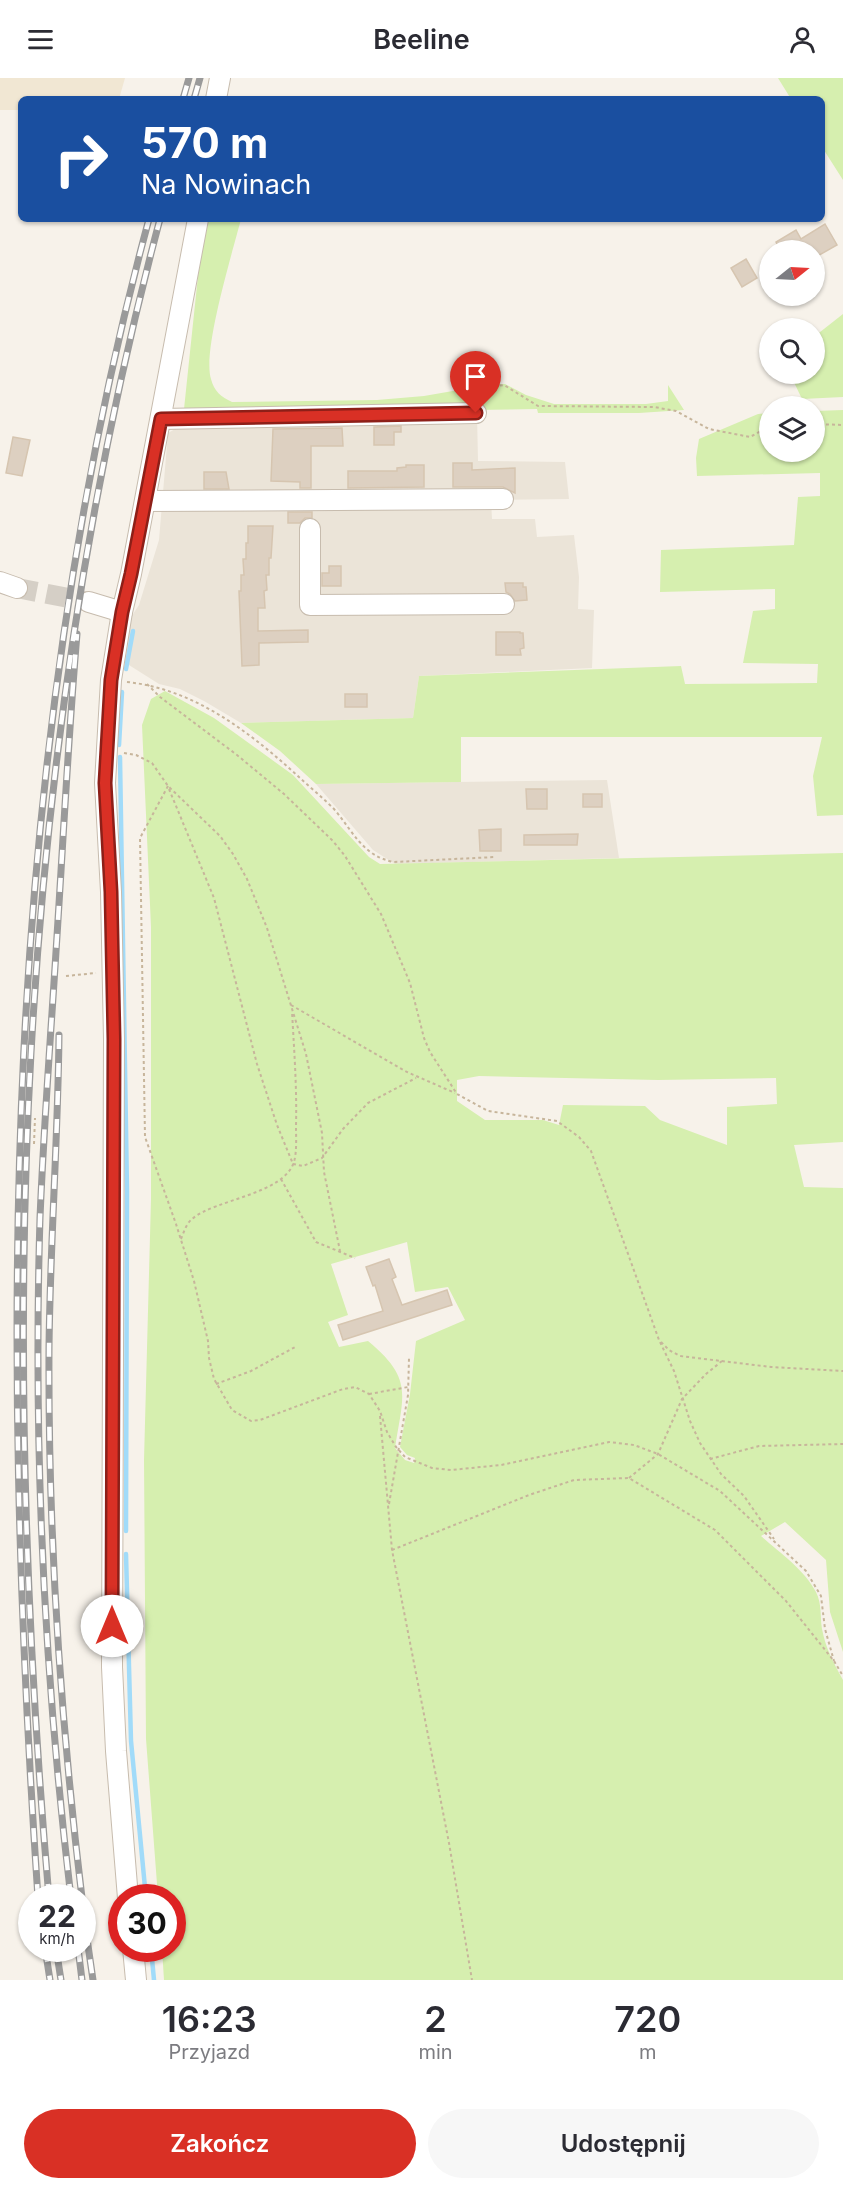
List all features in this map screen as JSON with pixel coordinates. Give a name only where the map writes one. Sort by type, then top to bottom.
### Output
[{"type":"street","points":[[217,96],[220,78]]},
{"type":"street","points":[[127,1884],[112,1668],[114,1039],[106,755],[111,680],[122,612],[146,501],[197,222]]},
{"type":"street","points":[[161,419],[476,413]]},
{"type":"street","points":[[146,501],[503,499]]},
{"type":"street","points":[[310,529],[310,605],[504,604]]},
{"type":"street","points":[[89,602],[122,612]]},
{"type":"street","points":[[134,1962],[136,1980]]},
{"type":"path","points":[[476,413],[478,388],[504,385],[538,406],[654,407],[676,411],[709,429],[750,437],[759,432]]},
{"type":"path","points":[[825,424],[843,425]]},
{"type":"path","points":[[457,1094],[430,1052],[424,1038],[410,983],[381,914],[345,856],[333,841],[284,794],[160,697],[147,684],[194,701],[252,736],[333,808],[373,856],[393,861],[495,857]]},
{"type":"path","points":[[106,755],[126,752],[152,763],[168,786],[220,836],[234,854],[247,879],[267,928],[306,1054],[317,1102],[322,1133],[322,1158],[340,1251]]},
{"type":"path","points":[[168,786],[214,898],[257,1064],[277,1125],[293,1164]]},
{"type":"path","points":[[168,786],[140,838],[145,1137],[194,1281],[216,1384],[232,1410],[250,1421],[260,1420],[343,1389],[355,1387],[369,1394],[380,1411],[387,1432],[405,1456],[432,1468],[451,1470],[501,1465],[609,1442],[634,1445],[658,1454],[720,1491],[806,1571],[821,1596],[825,1629],[834,1661]]},
{"type":"path","points":[[66,976],[96,974]]},
{"type":"path","points":[[291,1005],[417,1077],[457,1094],[488,1111],[557,1121],[579,1137],[591,1151],[659,1340],[674,1371],[682,1399],[700,1443],[721,1474],[744,1496],[776,1542]]},
{"type":"path","points":[[181,1239],[190,1220],[211,1208],[252,1194],[281,1178],[293,1164],[296,1147],[297,1096],[291,1005]]},
{"type":"path","points":[[293,1164],[303,1166],[322,1158],[343,1129],[368,1103],[417,1077]]},
{"type":"path","points":[[26,1144],[28,1113]]},
{"type":"path","points":[[34,1144],[35,1118]]},
{"type":"path","points":[[281,1178],[294,1198],[316,1242],[356,1258]]},
{"type":"path","points":[[659,1340],[669,1350],[680,1356],[771,1367],[843,1371]]},
{"type":"path","points":[[216,1384],[251,1371],[297,1346]]},
{"type":"path","points":[[388,1510],[409,1387],[409,1358]]},
{"type":"path","points":[[629,1478],[658,1454],[682,1399],[722,1361]]},
{"type":"path","points":[[369,1394],[409,1387]]},
{"type":"path","points":[[380,1411],[392,1550],[449,1843],[472,1980]]},
{"type":"path","points":[[710,1459],[759,1446],[843,1444]]},
{"type":"path","points":[[392,1550],[529,1495],[574,1480],[629,1478],[715,1530],[786,1601],[834,1661],[843,1676]]},
{"type":"shaded area","points":[[0,78],[125,78],[120,96],[18,96],[18,110],[0,110]]},
{"type":"shaded area","points":[[477,414],[478,461],[565,462],[569,499],[491,500],[492,519],[535,519],[537,537],[574,535],[579,577],[578,609],[594,610],[592,668],[419,676],[413,718],[241,723],[180,689],[159,684],[121,660],[123,629],[139,605],[159,540],[168,433],[186,423]]},
{"type":"shaded area","points":[[607,780],[619,858],[395,864],[373,850],[316,784]]},
{"type":"green space","points":[[778,78],[843,78],[843,180],[825,152],[825,96],[789,96]]},
{"type":"green space","points":[[204,222],[240,222],[214,325],[209,365],[214,387],[221,396],[232,402],[377,400],[424,396],[505,384],[526,395],[554,404],[646,404],[668,401],[668,385],[684,410],[639,413],[538,413],[537,409],[187,414],[184,409]]},
{"type":"green space","points":[[843,314],[843,397],[801,396],[795,384],[825,384],[825,328]]},
{"type":"green space","points":[[843,410],[843,815],[817,816],[813,776],[822,737],[461,737],[461,782],[316,784],[280,751],[241,723],[413,718],[419,676],[681,666],[685,684],[817,683],[818,664],[743,663],[753,611],[775,609],[775,589],[660,592],[661,550],[794,545],[798,497],[820,496],[820,473],[697,476],[696,458],[699,439],[759,414],[759,462],[825,462],[825,411]]},
{"type":"green space","points":[[165,691],[214,718],[293,775],[369,857],[380,864],[843,853],[843,1142],[794,1145],[804,1187],[843,1188],[843,1652],[830,1612],[826,1560],[785,1522],[761,1536],[798,1569],[816,1592],[826,1643],[843,1680],[843,1980],[164,1980],[163,1962],[186,1962],[186,1884],[157,1884],[146,1739],[144,1460],[151,1199],[151,927],[142,725],[151,699]],"holes":[[[479,1076],[658,1080],[776,1078],[777,1104],[727,1107],[727,1145],[660,1120],[645,1106],[563,1105],[559,1125],[543,1120],[485,1120],[457,1101],[457,1080]],[[407,1242],[415,1292],[448,1287],[465,1320],[416,1341],[410,1394],[400,1447],[407,1455],[415,1458],[414,1463],[405,1460],[395,1448],[401,1414],[402,1389],[393,1366],[368,1341],[339,1347],[328,1322],[348,1315],[331,1264]]]},
{"type":"building","points":[[825,224],[837,245],[825,252],[825,240],[779,240],[796,230],[801,239]]},
{"type":"building","points":[[746,259],[757,278],[742,287],[731,268]]},
{"type":"building","points":[[401,426],[401,432],[394,432],[394,445],[374,445],[374,427]]},
{"type":"building","points":[[342,428],[343,446],[311,446],[311,488],[300,488],[300,482],[271,481],[273,429]]},
{"type":"building","points":[[13,437],[30,440],[22,476],[6,473]]},
{"type":"building","points":[[453,463],[472,463],[472,470],[515,468],[515,493],[503,487],[453,487]]},
{"type":"building","points":[[406,465],[424,465],[424,487],[348,488],[348,471],[397,471],[397,468],[406,467]]},
{"type":"building","points":[[204,472],[226,472],[229,489],[204,489]]},
{"type":"building","points":[[288,512],[312,512],[312,518],[305,518],[300,523],[288,523]]},
{"type":"building","points":[[248,526],[273,526],[269,575],[266,575],[267,590],[264,591],[265,608],[258,608],[258,631],[308,630],[308,642],[259,643],[259,665],[242,666],[239,591],[241,591],[241,575],[244,575],[243,559],[246,559]]},
{"type":"building","points":[[329,566],[341,566],[341,586],[322,586],[322,573],[329,573]]},
{"type":"building","points":[[505,583],[523,583],[523,587],[526,587],[527,600],[515,601],[506,592]]},
{"type":"building","points":[[496,632],[523,633],[524,648],[520,649],[521,655],[496,655]]},
{"type":"building","points":[[345,694],[367,694],[367,707],[345,707]]},
{"type":"building","points":[[526,789],[547,789],[547,809],[527,809]]},
{"type":"building","points":[[583,794],[602,794],[602,807],[583,807]]},
{"type":"building","points":[[501,829],[501,851],[480,851],[479,830]]},
{"type":"building","points":[[578,834],[577,845],[524,845],[524,835]]},
{"type":"building","points":[[389,1259],[396,1277],[392,1279],[402,1305],[447,1290],[452,1305],[343,1340],[338,1325],[383,1311],[375,1285],[373,1286],[366,1267]]},
{"type":"waterway","points":[[126,669],[133,631]]},
{"type":"waterway","points":[[119,745],[122,692]]},
{"type":"waterway","points":[[120,757],[127,1191],[126,1531]]},
{"type":"waterway","points":[[126,1554],[131,1741],[145,1884]]},
{"type":"waterway","points":[[152,1962],[154,1980]]},
{"type":"tunnel","points":[[17,588],[89,602]]},
{"type":"railway","points":[[184,96],[189,78]]},
{"type":"railway","points":[[195,96],[200,78]]},
{"type":"railway","points":[[37,1884],[26,1687],[18,1476],[17,1264],[24,1053],[39,842],[64,633],[100,425],[148,222]]},
{"type":"railway","points":[[48,1884],[34,1686],[25,1474],[24,1263],[31,1053],[47,843],[74,634],[111,426],[159,222]]},
{"type":"railway","points":[[70,1884],[47,1643],[40,1473],[38,1303],[44,1144],[77,634]]},
{"type":"railway","points":[[59,1035],[50,1310],[49,1418],[57,1624],[67,1761],[80,1884]]},
{"type":"railway","points":[[47,1962],[50,1980]]},
{"type":"railway","points":[[58,1962],[61,1980]]},
{"type":"railway","points":[[80,1962],[82,1980]]},
{"type":"railway","points":[[90,1962],[93,1980]]},
{"type":"route","points":[[112,1626],[111,1355],[114,1039],[111,892],[105,783],[111,680],[122,612],[161,419],[476,413]]}]
